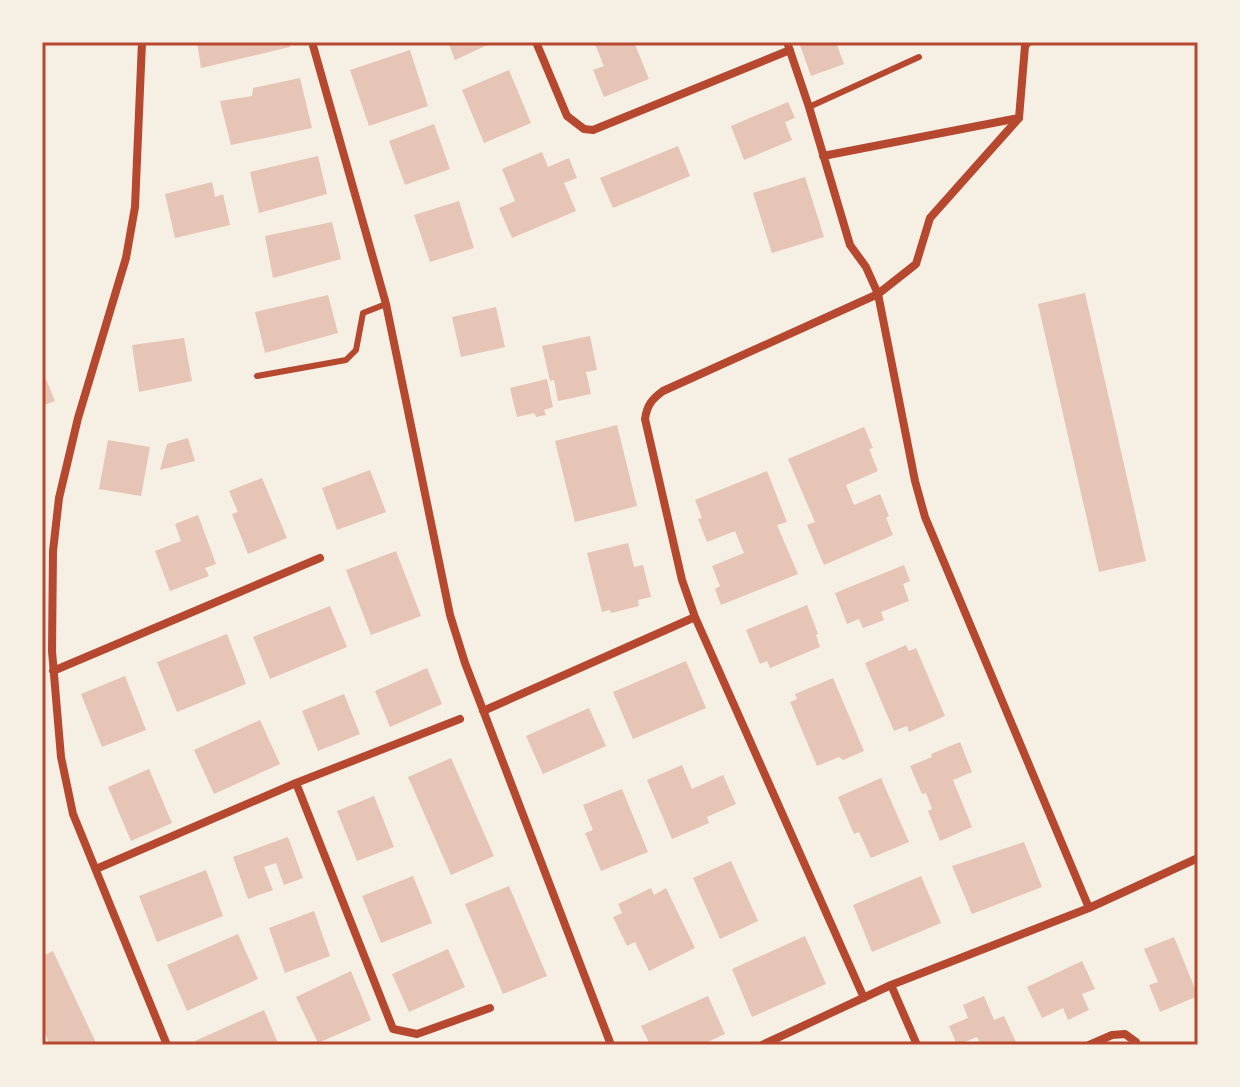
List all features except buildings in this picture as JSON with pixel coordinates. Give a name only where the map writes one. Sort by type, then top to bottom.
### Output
[{"type":"street","points":[[142,42],[135,207],[126,258],[78,418],[59,498],[53,551],[52,651],[61,757],[73,814],[167,1045]]},
{"type":"street","points":[[312,42],[386,304],[450,615],[465,663],[611,1045]]},
{"type":"street","points":[[536,42],[567,116],[584,129],[593,130],[788,46],[850,245],[866,267],[878,294],[925,517],[1089,908]]},
{"type":"street","points":[[864,998],[695,617],[682,580],[645,419],[646,409],[652,398],[663,391],[878,294],[916,264],[930,218],[1019,118],[1025,46],[1028,42]]},
{"type":"street","points":[[823,156],[1019,118]]},
{"type":"street","points":[[53,671],[320,558]]},
{"type":"street","points":[[483,711],[695,617]]},
{"type":"street","points":[[96,869],[296,783],[460,719]]},
{"type":"street","points":[[296,783],[393,1029],[417,1034],[490,1008]]},
{"type":"street","points":[[762,1045],[891,985],[1089,908],[1198,858]]},
{"type":"street","points":[[891,985],[917,1045]]},
{"type":"street","points":[[1089,1045],[1112,1035],[1125,1034],[1137,1045]]},
{"type":"lane","points":[[809,107],[919,57]]},
{"type":"lane","points":[[257,376],[346,360],[356,350],[363,313],[386,304]]}]
